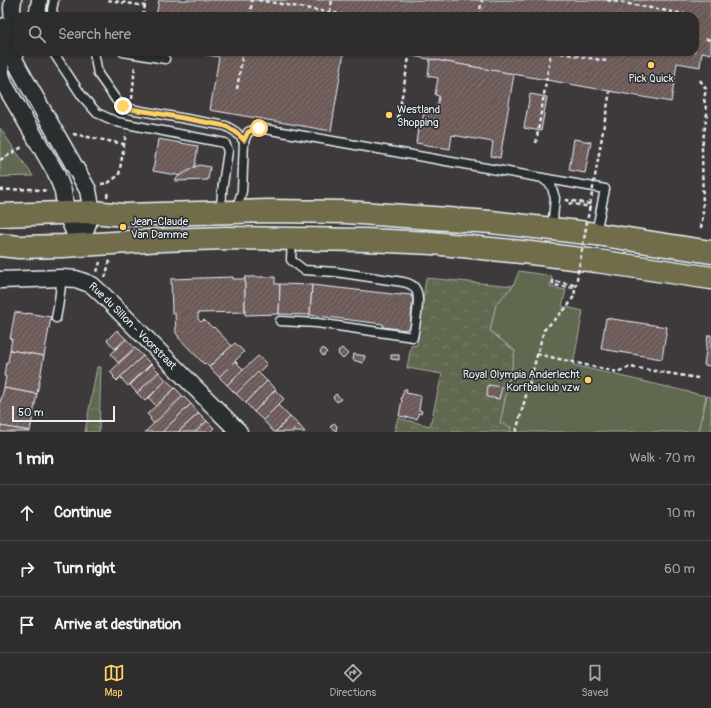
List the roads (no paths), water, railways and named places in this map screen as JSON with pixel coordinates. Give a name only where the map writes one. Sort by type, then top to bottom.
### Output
[{"type":"main road","points":[[0,215],[92,212],[124,215],[229,212],[346,212],[491,222],[596,234],[711,252]]},
{"type":"main road","points":[[1,246],[19,247],[80,245],[226,238],[366,240],[432,243],[530,253],[597,261],[711,278]]},
{"type":"street","points":[[0,61],[6,20],[13,4]]},
{"type":"street","points":[[14,56],[15,61],[25,80],[88,190],[92,212],[80,245]]},
{"type":"street","points":[[0,64],[4,84],[56,173],[63,191],[66,213],[80,245]]},
{"type":"street","name":"Rue du Sillon - Voorstraat","points":[[0,280],[62,278],[76,279],[92,286],[105,297],[239,432]]},
{"type":"lane","points":[[34,12],[36,0]]},
{"type":"lane","points":[[42,12],[43,0]]},
{"type":"lane","points":[[53,12],[54,0]]},
{"type":"lane","points":[[56,56],[82,96],[97,114],[118,122],[225,143],[228,151],[222,191],[229,212]]},
{"type":"lane","points":[[95,56],[98,74],[117,101],[123,106],[130,109],[226,126],[236,132],[244,140]]},
{"type":"lane","points":[[147,56],[165,59]]},
{"type":"lane","points":[[229,212],[242,191],[244,140],[248,132],[259,128],[604,189],[596,234]]},
{"type":"lane","points":[[541,177],[551,185],[555,198],[552,229]]},
{"type":"lane","points":[[280,322],[317,323],[413,337],[419,296],[416,288],[404,282],[336,272],[304,270],[291,260],[292,238]]},
{"type":"lane","points":[[56,318],[60,300],[62,278]]},
{"type":"place","name":"Pick Quick","points":[[651,65]]},
{"type":"place","name":"Westland Shopping","points":[[389,115]]},
{"type":"place","name":"Jean-Claude Van Damme","points":[[123,227]]},
{"type":"place","name":"Royal Olympia Anderlecht Korfbalclub vzw","points":[[588,380]]}]
